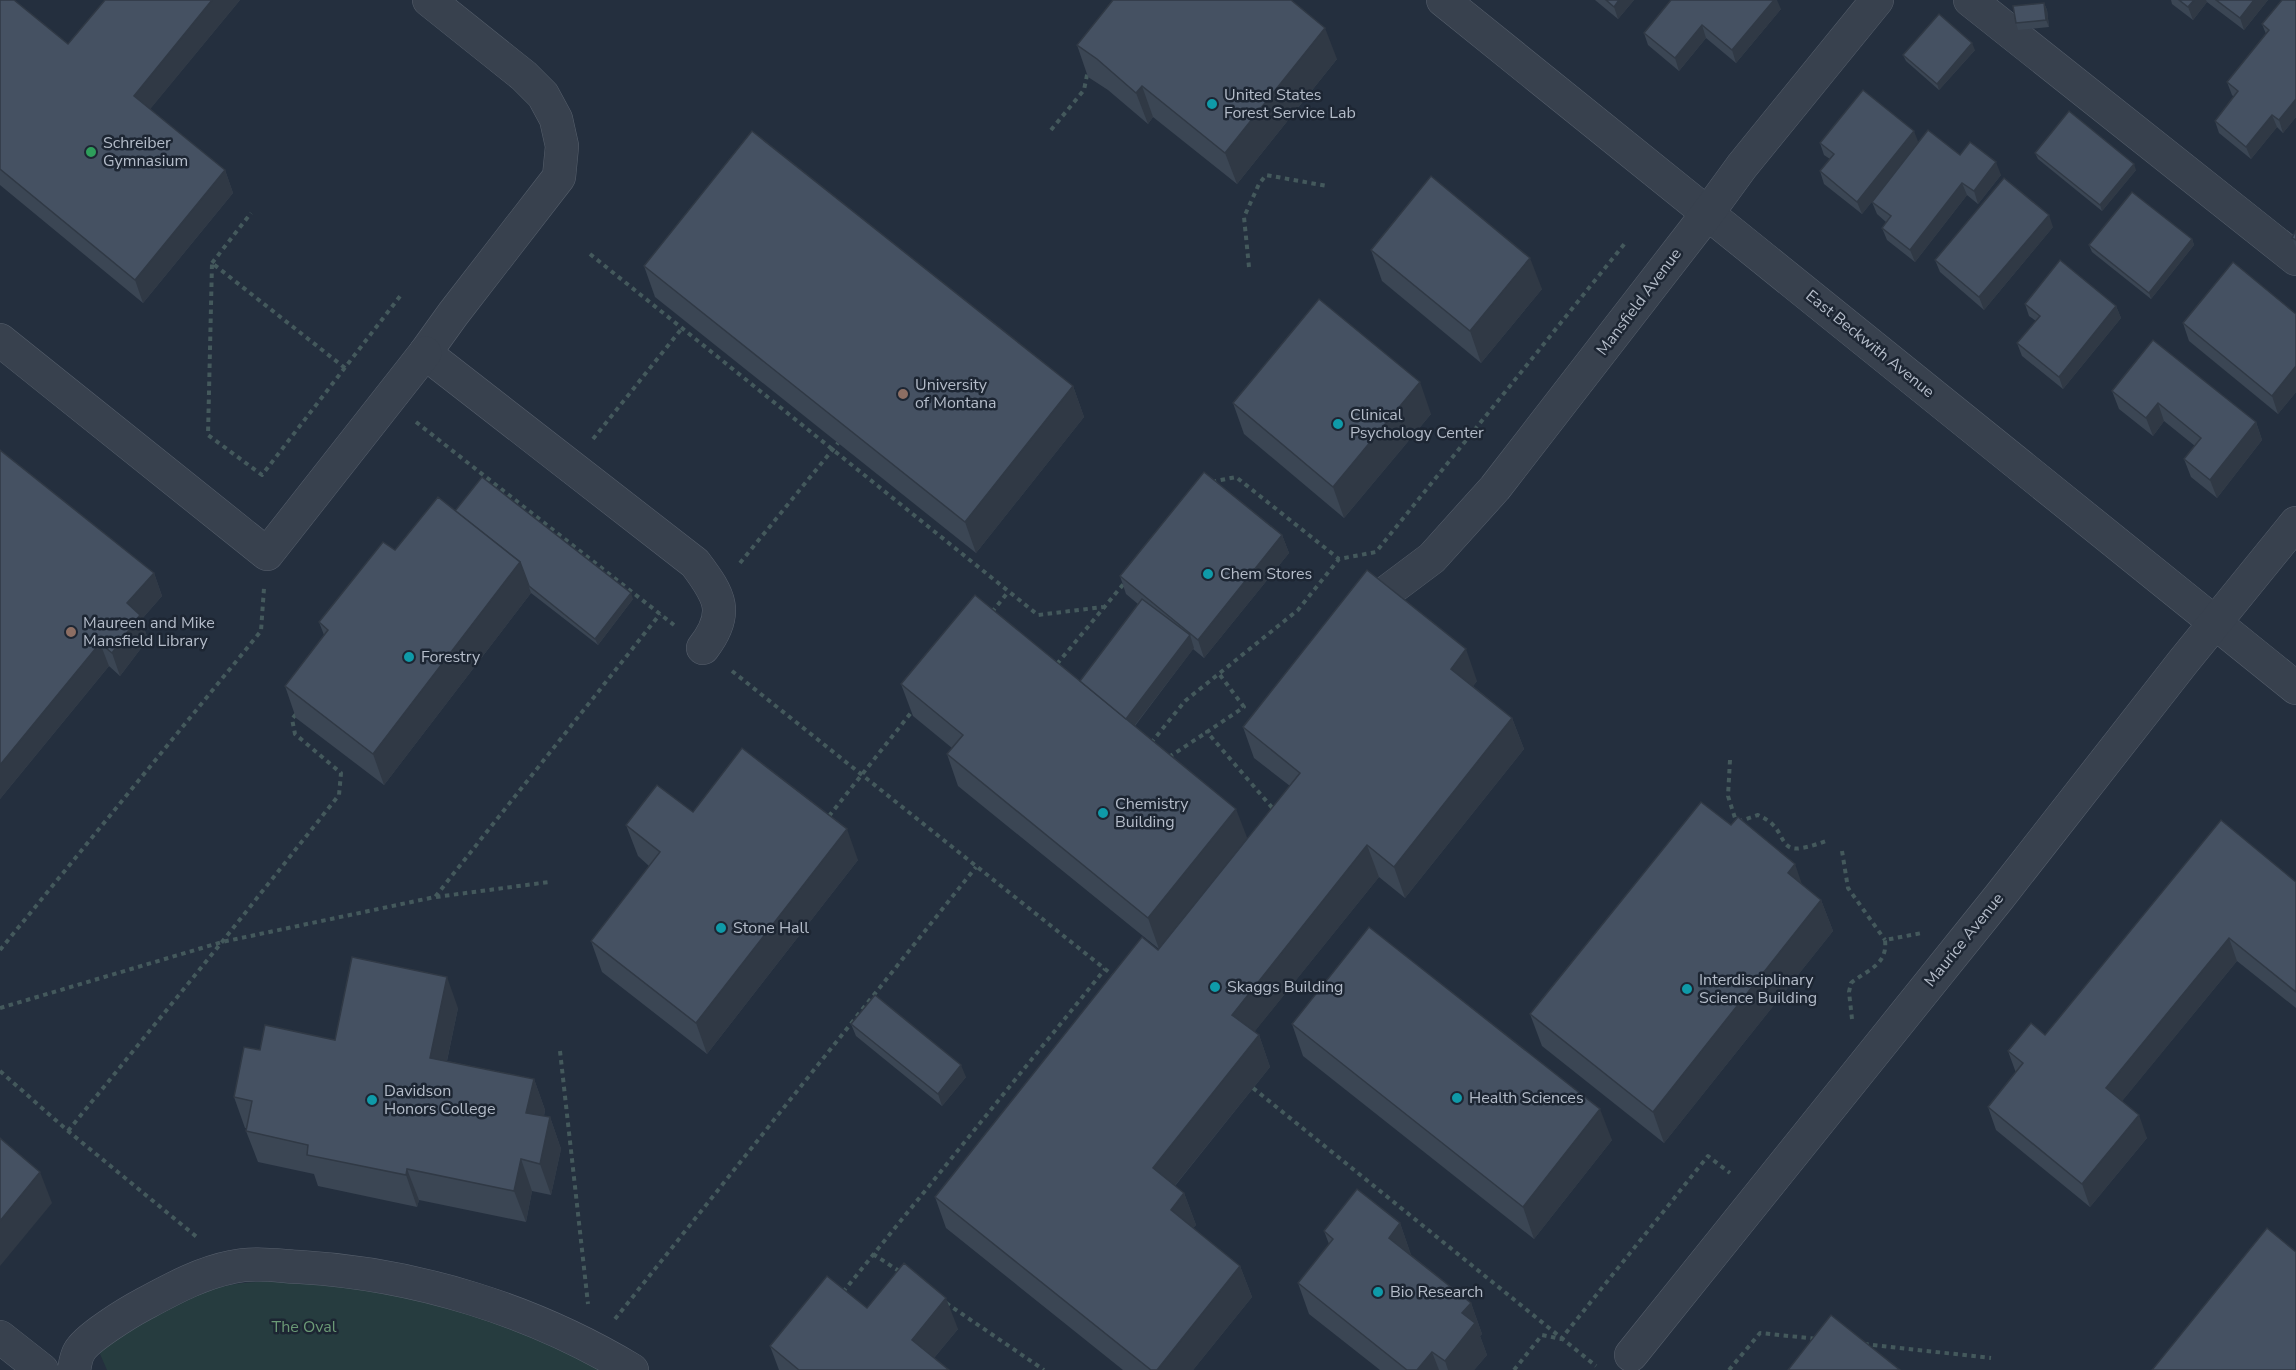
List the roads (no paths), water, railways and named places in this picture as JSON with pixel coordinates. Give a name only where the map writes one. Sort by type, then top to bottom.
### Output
[{"type":"street","points":[[0,340],[267,554],[425,353],[559,177],[562,146],[556,119],[543,95],[524,76],[429,0]]},
{"type":"street","name":"East Beckwith Avenue","points":[[1443,0],[2296,688]]},
{"type":"street","name":"Mansfield Avenue","points":[[1388,591],[1432,558],[1495,488],[1742,166],[1877,0]]},
{"type":"street","points":[[1970,0],[2296,259]]},
{"type":"street","points":[[425,353],[695,563],[717,599],[720,618],[714,633],[703,648]]},
{"type":"street","name":"Maurice Avenue","points":[[1631,1355],[2296,524]]},
{"type":"street","points":[[74,1370],[79,1351],[118,1318],[182,1284],[233,1267],[274,1266],[364,1273],[450,1291],[517,1313],[593,1346],[632,1370]]},
{"type":"street","points":[[0,1337],[42,1370]]},
{"type":"place","name":"United States Forest Service Lab","points":[[1212,104]]},
{"type":"place","name":"Schreiber Gymnasium","points":[[91,152]]},
{"type":"place","name":"University of Montana","points":[[903,394]]},
{"type":"place","name":"Clinical Psychology Center","points":[[1338,424]]},
{"type":"place","name":"Chem Stores","points":[[1208,574]]},
{"type":"place","name":"Maureen and Mike Mansfield Library","points":[[71,632]]},
{"type":"place","name":"Forestry","points":[[409,657]]},
{"type":"place","name":"Chemistry Building","points":[[1103,813]]},
{"type":"place","name":"Stone Hall","points":[[721,928]]},
{"type":"place","name":"Skaggs Building","points":[[1215,987]]},
{"type":"place","name":"Interdisciplinary Science Building","points":[[1687,989]]},
{"type":"place","name":"Health Sciences","points":[[1457,1098]]},
{"type":"place","name":"Davidson Honors College","points":[[372,1100]]},
{"type":"place","name":"Bio Research","points":[[1378,1292]]},
{"type":"park label","name":"The Oval","points":[[304,1327]]}]
